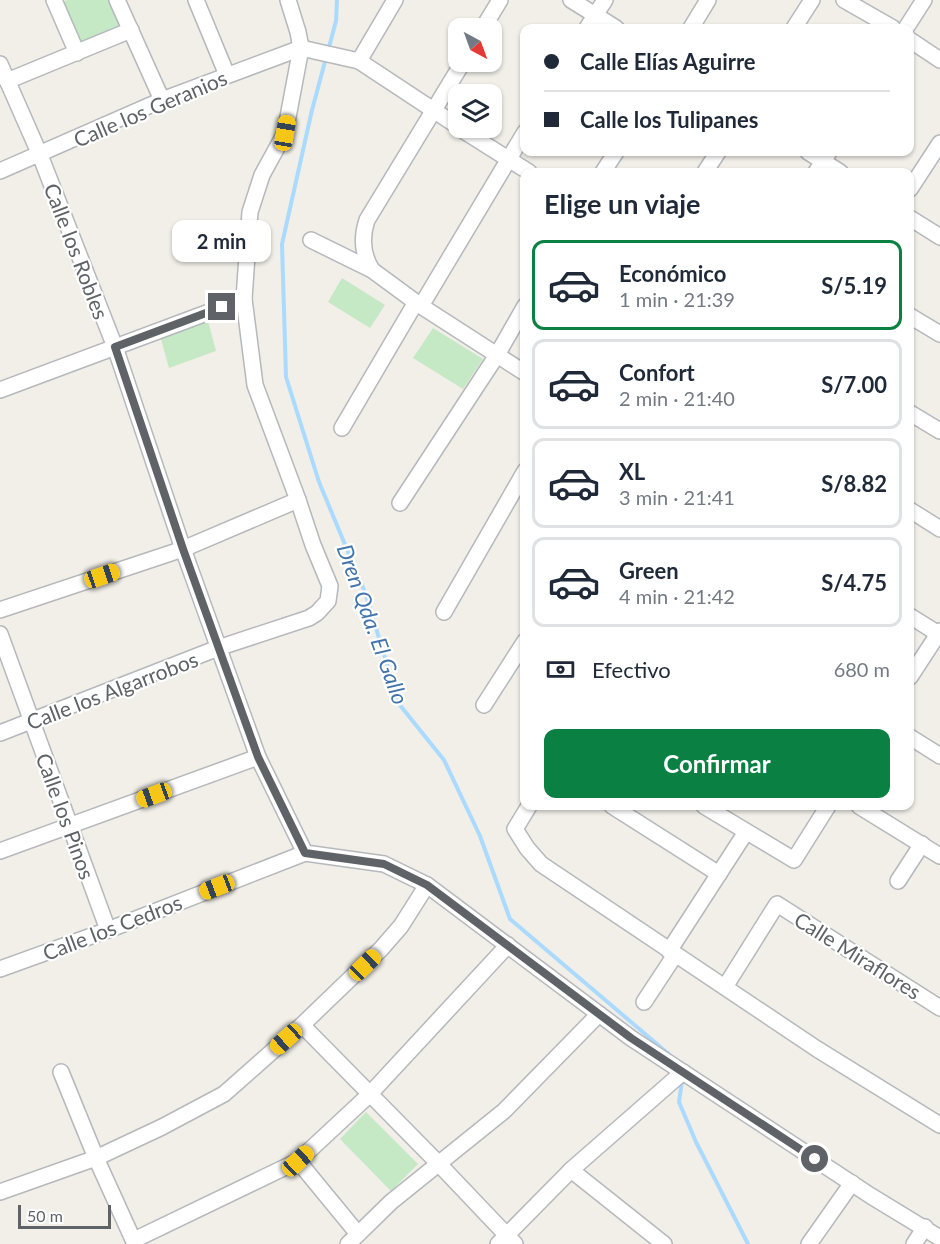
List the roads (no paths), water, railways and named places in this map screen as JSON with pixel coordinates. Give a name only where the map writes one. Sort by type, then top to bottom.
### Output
[{"type":"street","points":[[54,0],[77,53]]},
{"type":"street","points":[[117,0],[162,100]]},
{"type":"street","points":[[196,0],[227,75]]},
{"type":"street","points":[[0,610],[183,549],[298,500],[255,386],[244,299],[250,212],[262,175],[285,133],[301,48],[288,0]]},
{"type":"street","points":[[359,61],[395,0]]},
{"type":"street","points":[[489,18],[500,0]]},
{"type":"street","points":[[571,0],[591,22],[604,0]]},
{"type":"street","points":[[693,24],[708,0]]},
{"type":"street","points":[[797,24],[812,0]]},
{"type":"street","points":[[844,0],[886,24]]},
{"type":"street","points":[[909,24],[924,0]]},
{"type":"street","points":[[7,81],[131,30]]},
{"type":"street","points":[[914,43],[940,60]]},
{"type":"street","points":[[301,48],[359,61],[448,120]]},
{"type":"street","name":"Calle los Geranios","points":[[0,171],[162,100],[301,48]]},
{"type":"street","name":"Calle los Robles","points":[[0,64],[40,155],[115,347],[183,549],[258,757],[305,853]]},
{"type":"street","points":[[372,270],[365,259],[363,244],[363,233],[367,220],[457,72]]},
{"type":"street","points":[[476,138],[523,168]]},
{"type":"street","points":[[342,429],[520,140]]},
{"type":"street","points":[[914,183],[940,143]]},
{"type":"street","points":[[914,221],[940,237]]},
{"type":"street","points":[[311,240],[372,270],[418,304],[520,370]]},
{"type":"street","points":[[0,390],[244,299]]},
{"type":"street","points":[[400,503],[497,355],[520,315]]},
{"type":"street","points":[[914,318],[940,334]]},
{"type":"street","points":[[914,415],[940,431]]},
{"type":"street","points":[[444,612],[520,480]]},
{"type":"street","name":"Calle los Algarrobos","points":[[0,733],[218,648],[309,618],[328,601],[330,586],[298,500]]},
{"type":"street","points":[[914,513],[940,529]]},
{"type":"street","points":[[914,618],[940,633],[914,671]]},
{"type":"street","name":"Calle los Pinos","points":[[0,634],[108,930]]},
{"type":"street","points":[[484,705],[520,649]]},
{"type":"street","points":[[914,740],[940,756]]},
{"type":"street","points":[[0,851],[258,757]]},
{"type":"street","points":[[527,810],[515,829],[541,864],[817,1049],[940,1125]]},
{"type":"street","points":[[618,810],[719,874]]},
{"type":"street","points":[[710,810],[794,860],[825,810]]},
{"type":"street","points":[[866,810],[940,856]]},
{"type":"street","points":[[644,1002],[746,832]]},
{"type":"street","points":[[898,881],[922,844]]},
{"type":"street","name":"Calle los Cedros","points":[[0,969],[108,930],[305,853],[384,864],[427,885],[599,1014],[682,1072],[940,1238]]},
{"type":"street","points":[[0,1192],[96,1158],[224,1094],[302,1025],[381,950],[401,926],[427,885]]},
{"type":"street","name":"Calle Miraflores","points":[[725,987],[777,904],[940,1008]]},
{"type":"street","points":[[61,1072],[96,1158],[135,1242],[298,1161],[369,1095],[508,945]]},
{"type":"street","points":[[298,1161],[353,1239],[391,1202],[504,1111],[599,1014]]},
{"type":"street","points":[[302,1025],[438,1163],[506,1241],[571,1170],[682,1072]]},
{"type":"street","points":[[571,1170],[664,1244]]},
{"type":"street","points":[[809,1244],[852,1183]]},
{"type":"street","points":[[914,1244],[925,1227]]},
{"type":"waterway","name":"Dren Qda. El Gallo","points":[[328,51],[336,21],[337,0]]},
{"type":"waterway","name":"Dren Qda. El Gallo","points":[[326,58],[282,244],[286,377],[319,482],[366,595],[399,704],[444,760],[480,836],[510,919],[671,1056]]},
{"type":"waterway","name":"Dren Qda. El Gallo","points":[[682,1081],[679,1102],[696,1142],[748,1244]]}]
